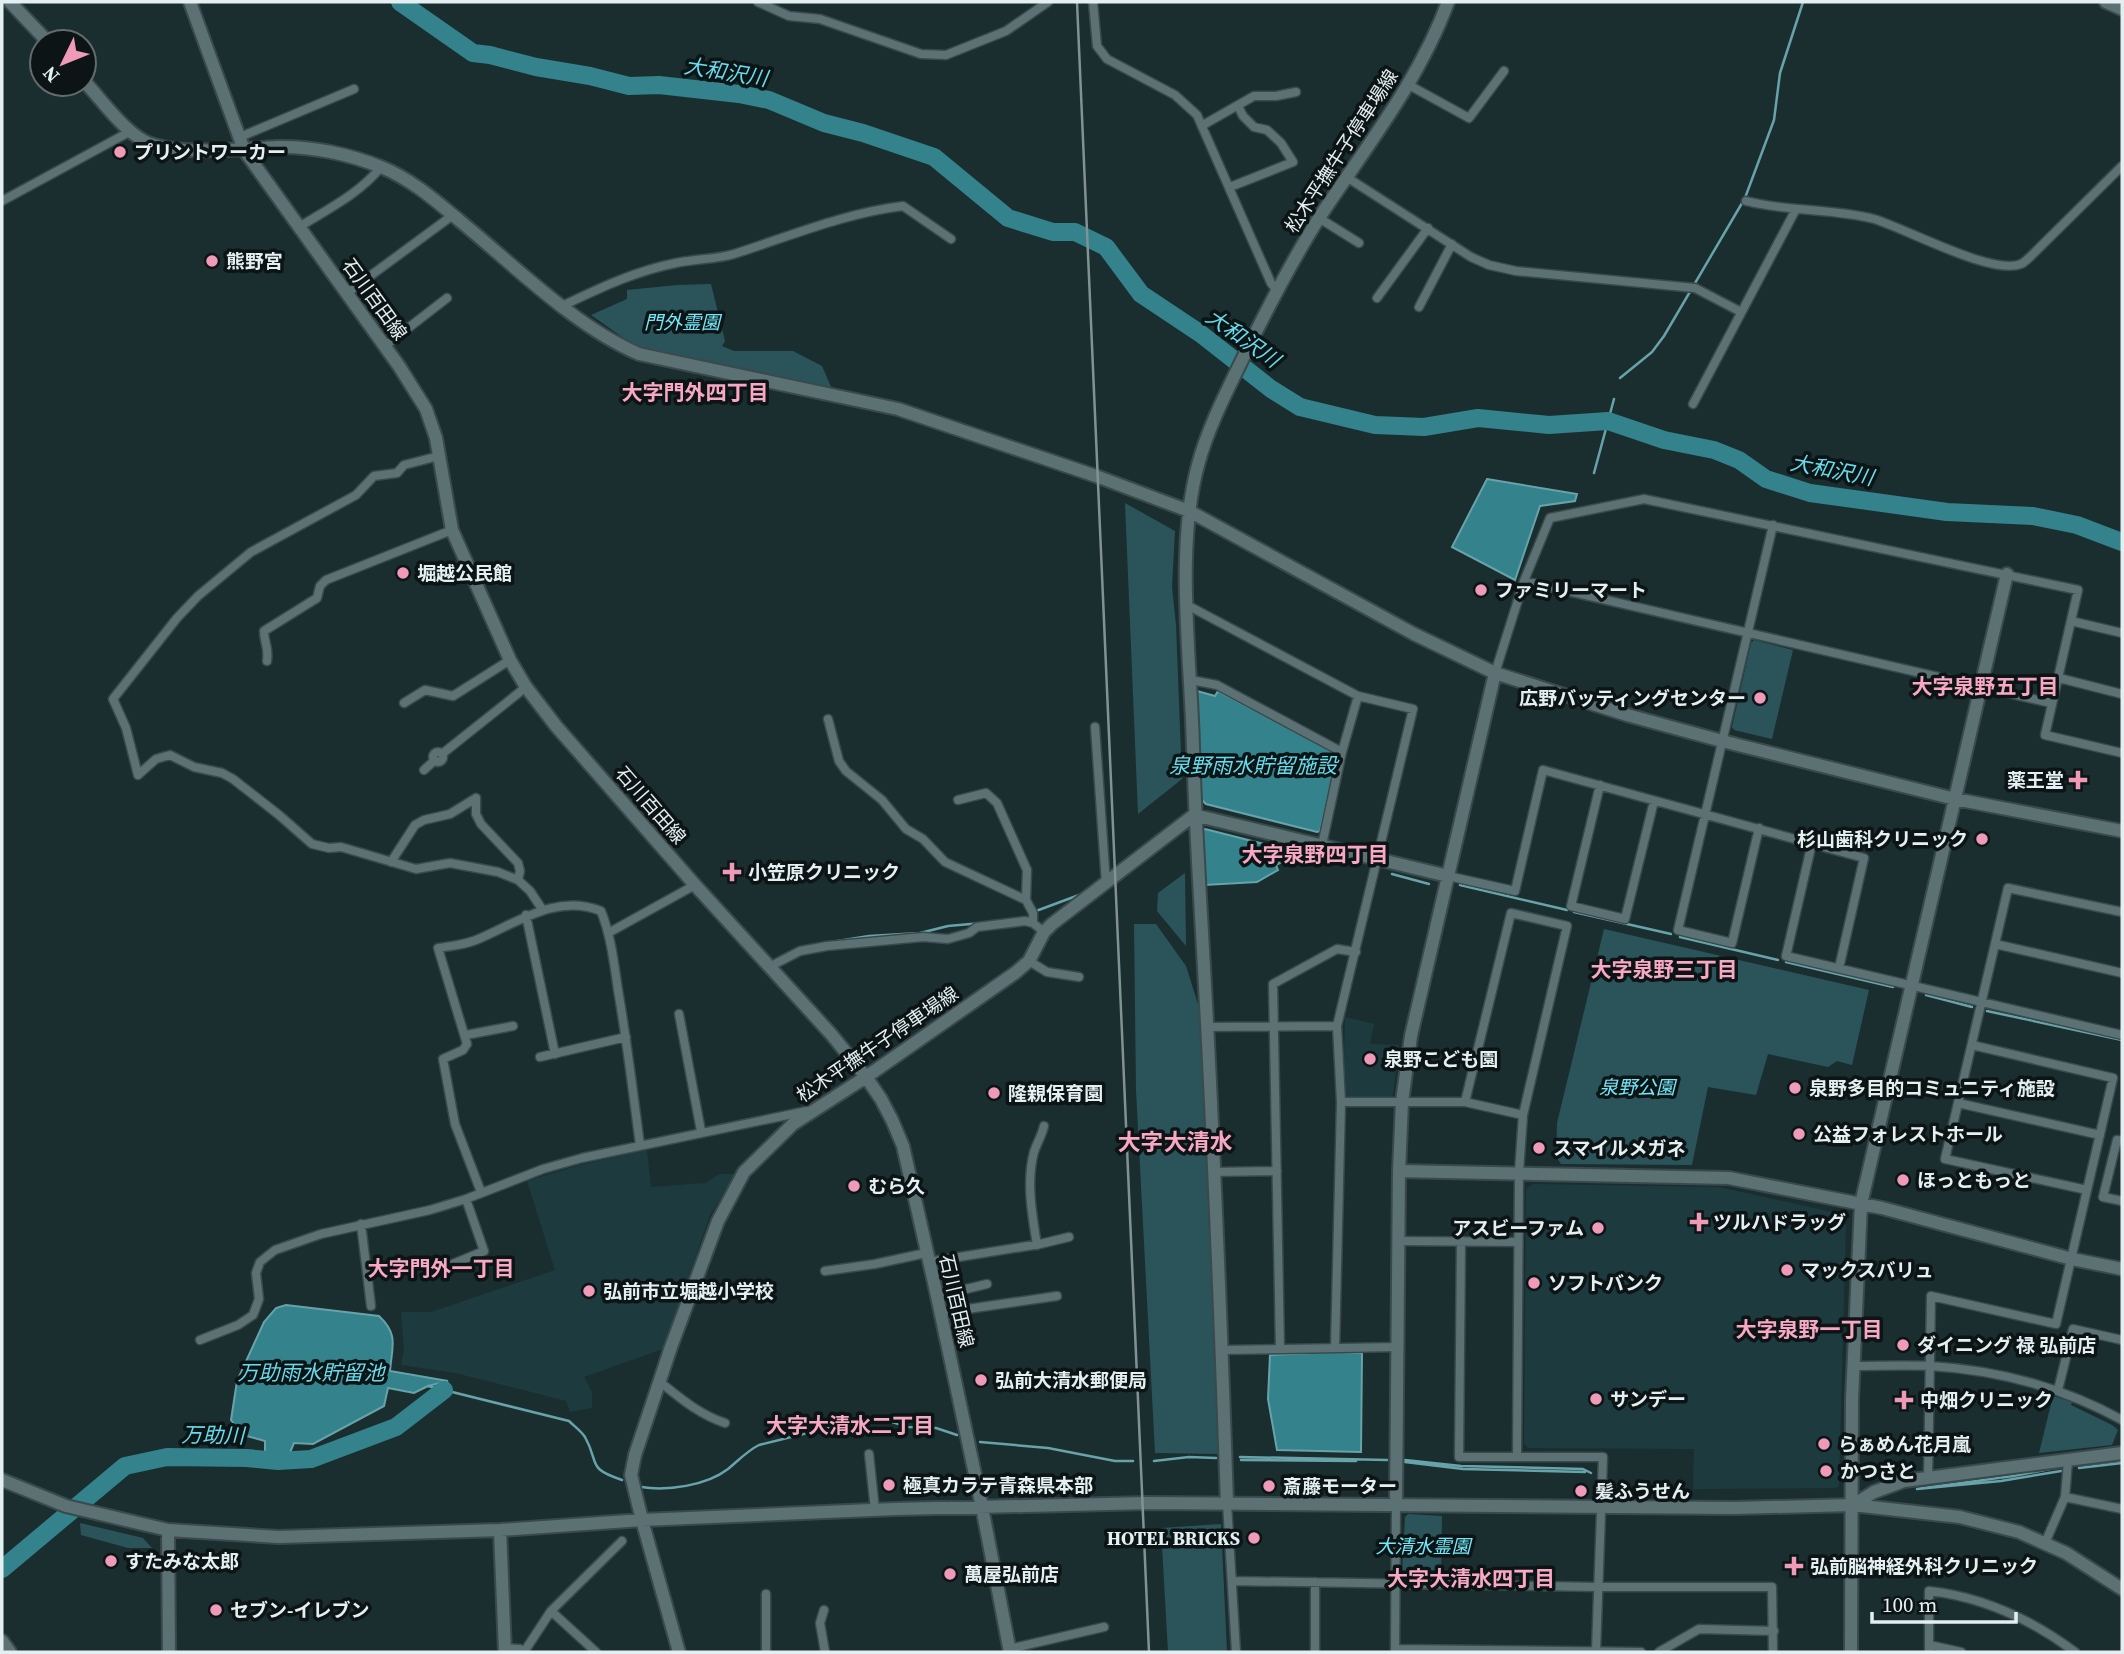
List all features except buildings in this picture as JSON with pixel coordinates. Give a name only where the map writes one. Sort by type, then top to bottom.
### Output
[{"type":"street","points":[[10,2],[35,28]]},
{"type":"street","name":"石川百田線","points":[[190,2],[242,143],[385,346],[426,409],[439,456],[452,530],[510,660],[526,687],[556,726],[695,885],[831,1034],[881,1099],[902,1146],[937,1296],[1009,1650]]},
{"type":"street","points":[[758,2],[789,16],[820,19],[921,54],[946,55],[1006,31],[1048,2]]},
{"type":"street","points":[[1093,2],[1100,53],[1107,60],[1175,95],[1197,115],[1271,283],[1277,291]]},
{"type":"street","name":"松木平撫牛子停車場線","points":[[1189,512],[1198,463],[1223,400],[1263,318],[1319,218],[1348,178],[1424,55],[1448,2]]},
{"type":"street","points":[[2106,2],[2122,9]]},
{"type":"street","points":[[1407,84],[1469,118],[1504,71]]},
{"type":"street","points":[[1494,84],[1503,89]]},
{"type":"street","points":[[242,143],[354,89]]},
{"type":"street","points":[[1203,125],[1254,96],[1296,92]]},
{"type":"street","points":[[98,96],[131,131],[144,141],[163,146],[242,143],[302,148],[352,157],[381,167],[414,185],[562,306],[617,345],[639,354],[909,412],[1096,476],[1189,512],[1371,608],[1414,634],[1494,673],[1627,715],[1722,741],[1955,799],[2122,831]]},
{"type":"street","points":[[1230,187],[1293,162],[1281,143],[1268,130],[1254,127],[1238,106]]},
{"type":"street","points":[[2,201],[131,131]]},
{"type":"street","points":[[1746,201],[1796,211],[1841,213],[1874,219],[1969,257],[2008,266],[2021,264],[2034,254],[2122,166]]},
{"type":"street","points":[[299,227],[353,194],[381,167]]},
{"type":"street","points":[[1348,178],[1471,257],[1489,265],[1516,271],[1693,288],[1741,312]]},
{"type":"street","points":[[562,306],[622,277],[675,263],[731,255],[809,227],[853,218],[876,209],[904,206],[951,240]]},
{"type":"street","points":[[1693,404],[1796,211]]},
{"type":"street","points":[[347,293],[453,215]]},
{"type":"street","points":[[1319,218],[1359,243]]},
{"type":"street","points":[[1377,298],[1428,228]]},
{"type":"street","points":[[1419,307],[1452,244]]},
{"type":"street","points":[[385,346],[447,298]]},
{"type":"street","points":[[439,456],[404,465],[397,473],[374,476],[356,495],[251,552],[198,596],[177,618],[113,699],[125,728],[138,775],[156,759],[170,755],[194,767],[222,773],[233,779],[312,844],[329,848],[341,847],[416,869],[450,863],[498,872],[518,880],[530,891],[542,909]]},
{"type":"street","points":[[1641,1652],[1395,1651],[1399,1171],[1402,1102],[1411,1036],[1494,673],[1524,581],[1550,518],[1644,499],[2078,590],[2045,735],[2122,754]]},
{"type":"street","points":[[1189,512],[1187,605],[1194,815],[1207,1027],[1236,1652]]},
{"type":"street","points":[[1759,828],[1732,943],[1678,930],[1773,525]]},
{"type":"street","points":[[267,662],[269,646],[264,638],[264,631],[317,598],[320,586],[326,580],[452,530]]},
{"type":"street","points":[[1851,1652],[1854,1366],[1861,1204],[2007,574]]},
{"type":"street","points":[[1524,581],[2051,703]]},
{"type":"street","points":[[1187,605],[1358,696],[1413,709],[1337,1026],[1340,1102],[1335,1348]]},
{"type":"street","points":[[2071,621],[2122,633]]},
{"type":"street","points":[[404,702],[425,690],[453,696],[510,660]]},
{"type":"street","points":[[2059,678],[2122,694]]},
{"type":"street","points":[[1191,680],[1217,685],[1342,752]]},
{"type":"street","points":[[424,770],[526,687]]},
{"type":"street","points":[[1322,845],[1342,752],[1358,696]]},
{"type":"street","points":[[828,719],[839,761],[846,771],[882,800],[906,829],[923,839],[945,862],[1026,901]]},
{"type":"street","points":[[1095,727],[1106,883]]},
{"type":"street","points":[[1194,815],[1515,891],[1544,770],[1864,858],[1839,968]]},
{"type":"street","points":[[1600,785],[1570,906],[1625,919],[1654,801]]},
{"type":"street","points":[[958,800],[986,793],[997,803],[1027,870],[1026,901],[1033,913],[1033,923]]},
{"type":"street","points":[[391,862],[415,825],[450,814],[476,798],[476,814],[481,824],[518,863],[518,880]]},
{"type":"street","name":"松木平撫牛子停車場線","points":[[680,1652],[631,1475],[635,1455],[660,1382],[718,1221],[744,1172],[793,1124],[1016,973],[1028,961],[1044,932],[1194,815]]},
{"type":"street","points":[[1812,843],[1786,956],[2122,1035]]},
{"type":"street","points":[[610,932],[695,885]]},
{"type":"street","points":[[2087,1190],[1945,1159],[2008,888],[2122,912]]},
{"type":"street","points":[[481,1192],[455,1124],[443,1059],[463,1050],[467,1044],[438,948],[475,941],[542,909],[586,905],[601,911],[610,932],[610,949],[626,1037],[640,1145]]},
{"type":"street","points":[[1465,1102],[1511,913],[1567,926],[1523,1115],[1519,1172],[1517,1455]]},
{"type":"street","points":[[526,915],[555,1054]]},
{"type":"street","points":[[769,967],[800,951],[923,937],[948,939],[969,933],[976,927],[1025,921],[1033,923],[1044,932]]},
{"type":"street","points":[[1995,944],[2122,973]]},
{"type":"street","points":[[1280,1349],[1273,984],[1337,949],[1356,952]]},
{"type":"street","points":[[1028,961],[1048,972],[1079,977]]},
{"type":"street","points":[[678,1014],[701,1132]]},
{"type":"street","points":[[466,1035],[513,1026]]},
{"type":"street","points":[[1207,1027],[1337,1026]]},
{"type":"street","points":[[540,1057],[626,1037]]},
{"type":"street","points":[[1927,1479],[1931,1296],[2056,1324],[2112,1078],[1972,1045]]},
{"type":"street","points":[[1340,1102],[1465,1102],[1523,1115]]},
{"type":"street","points":[[1958,1103],[2100,1135]]},
{"type":"street","points":[[200,1340],[238,1325],[253,1315],[259,1299],[256,1273],[260,1262],[275,1250],[321,1234],[430,1210],[569,1162],[814,1110]]},
{"type":"street","points":[[1037,1245],[1030,1205],[1032,1164],[1044,1126]]},
{"type":"street","points":[[2122,1141],[2117,1140],[2103,1196],[2122,1201]]},
{"type":"street","points":[[1214,1172],[1277,1171]]},
{"type":"street","points":[[1399,1171],[1729,1178],[1861,1204],[2122,1269]]},
{"type":"street","points":[[436,1271],[484,1251],[466,1199]]},
{"type":"street","points":[[361,1224],[371,1306]]},
{"type":"street","points":[[825,1271],[1037,1245],[1069,1237]]},
{"type":"street","points":[[1398,1241],[1518,1242]]},
{"type":"street","points":[[1461,1241],[1459,1457],[1603,1457],[1596,1651]]},
{"type":"street","points":[[937,1296],[987,1284]]},
{"type":"street","points":[[940,1313],[1040,1303],[1057,1296]]},
{"type":"street","points":[[2058,1390],[2073,1329],[2122,1340]]},
{"type":"street","points":[[1221,1350],[1397,1347]]},
{"type":"street","points":[[1854,1366],[1930,1366],[1965,1370],[2058,1390],[2122,1420]]},
{"type":"street","points":[[660,1382],[710,1418],[725,1423]]},
{"type":"street","points":[[869,1454],[875,1510]]},
{"type":"street","points":[[1853,1505],[1879,1490],[1904,1482],[2122,1454]]},
{"type":"street","points":[[2045,1543],[2065,1497],[2068,1461]]},
{"type":"street","points":[[2,1480],[66,1506],[167,1530],[307,1538],[500,1530],[642,1520],[982,1507],[1227,1503],[1734,1508],[1853,1505],[1960,1517],[2019,1532],[2092,1568],[2122,1589]]},
{"type":"street","points":[[2065,1497],[2122,1509]]},
{"type":"street","points":[[167,1530],[169,1652]]},
{"type":"street","points":[[500,1530],[505,1650],[520,1649],[524,1652],[551,1611],[622,1541]]},
{"type":"street","points":[[1233,1581],[1772,1587],[1773,1652]]},
{"type":"street","points":[[1315,1582],[1315,1652]]},
{"type":"street","points":[[1961,1652],[1929,1649],[1929,1591],[1966,1597],[2015,1614],[2070,1651]]},
{"type":"street","points":[[766,1594],[766,1652]]},
{"type":"street","points":[[551,1611],[596,1652]]},
{"type":"street","points":[[824,1611],[820,1623],[825,1652]]},
{"type":"street","points":[[1009,1650],[1104,1627]]},
{"type":"street","points":[[1660,1652],[1699,1629],[1774,1631]]},
{"type":"street","points":[[2,1641],[10,1652]]},
{"type":"shaded area","name":"泉野こども園","points":[[1345,1017],[1374,1024],[1370,1044],[1399,1045],[1393,1095],[1390,1098],[1343,1095]]},
{"type":"shaded area","name":"弘前市立堀越小学校","points":[[647,1150],[651,1187],[705,1183],[720,1174],[736,1174],[710,1215],[663,1349],[584,1377],[592,1392],[592,1408],[570,1412],[566,1401],[455,1373],[401,1365],[404,1350],[401,1312],[431,1312],[555,1270],[527,1181],[580,1165]]},
{"type":"shaded area","points":[[1533,1184],[1719,1187],[1837,1213],[1846,1225],[1839,1486],[1693,1489],[1694,1449],[1528,1448],[1524,1443],[1526,1189]]},
{"type":"green space","name":"門外霊園","points":[[711,284],[725,341],[722,346],[734,351],[793,351],[822,366],[832,389],[672,359],[632,344],[591,315],[627,299],[627,290]]},
{"type":"green space","points":[[1125,503],[1175,531],[1172,587],[1182,779],[1138,814]]},
{"type":"green space","name":"広野バッティングセンター","points":[[1754,640],[1793,650],[1772,739],[1734,730],[1732,727],[1751,643]]},
{"type":"green space","points":[[1185,873],[1186,946],[1157,911],[1158,893]]},
{"type":"green space","points":[[1134,924],[1156,924],[1186,966],[1202,1017],[1209,1230],[1221,1454],[1155,1453],[1136,1090]]},
{"type":"green space","name":"泉野公園","points":[[1604,929],[1869,990],[1852,1065],[1837,1061],[1828,1067],[1768,1054],[1756,1095],[1708,1087],[1692,1165],[1561,1164],[1556,1156],[1557,1123]]},
{"type":"green space","points":[[2053,1396],[2072,1402],[2071,1405],[2112,1425],[2118,1430],[2112,1445],[2039,1453]]},
{"type":"green space","name":"大清水霊園","points":[[1408,1514],[1442,1516],[1441,1578],[1406,1578],[1402,1574],[1405,1517]]},
{"type":"green space","points":[[80,1523],[143,1538],[152,1548],[128,1548],[81,1535]]},
{"type":"green space","points":[[1221,1524],[1227,1652],[1168,1652],[1161,1528]]},
{"type":"water","points":[[1487,479],[1577,494],[1575,501],[1540,506],[1515,580],[1452,547]]},
{"type":"water","name":"泉野雨水貯留施設","points":[[1197,691],[1215,696],[1218,691],[1335,753],[1337,757],[1320,831],[1206,804],[1201,799]]},
{"type":"water","points":[[1205,829],[1299,853],[1276,865],[1278,870],[1257,882],[1205,885]]},
{"type":"water","name":"万助雨水貯留池","points":[[286,1305],[379,1316],[392,1335],[390,1371],[448,1381],[414,1393],[388,1388],[384,1406],[313,1444],[294,1443],[289,1455],[265,1453],[265,1441],[243,1435],[231,1420],[237,1381],[264,1322],[276,1308]]},
{"type":"water","points":[[1362,1353],[1361,1452],[1277,1450],[1268,1399],[1270,1355]]},
{"type":"waterway","name":"大和沢川","points":[[400,2],[473,53],[629,86],[659,85],[769,100],[824,123],[934,157],[1008,218],[1053,232],[1075,232],[1106,247],[1141,294],[1201,334],[1271,389],[1300,407],[1375,425],[1424,427],[1478,418],[1549,425],[1608,421],[1664,440],[1714,450],[1739,460],[1766,479],[1810,493],[1947,512],[2033,516],[2077,525],[2122,542]]},
{"type":"waterway","points":[[1620,378],[1652,352],[1664,336],[1745,198],[1774,120],[1780,73],[1803,2]]},
{"type":"waterway","points":[[1594,473],[1614,399]]},
{"type":"waterway","points":[[1392,874],[1429,884]]},
{"type":"waterway","points":[[1460,885],[1567,910]]},
{"type":"waterway","points":[[1036,911],[1079,895]]},
{"type":"waterway","points":[[1574,912],[1671,934]]},
{"type":"waterway","points":[[819,944],[982,923]]},
{"type":"waterway","points":[[1680,937],[1778,960]]},
{"type":"waterway","points":[[1786,962],[1893,987]]},
{"type":"waterway","points":[[1926,995],[1972,1007]]},
{"type":"waterway","points":[[1987,1011],[2122,1040]]},
{"type":"waterway","points":[[428,1386],[569,1421],[585,1437],[598,1468],[622,1480]]},
{"type":"waterway","name":"万助川","points":[[2,1569],[125,1466],[167,1457],[278,1461],[311,1459],[396,1427],[444,1390]]},
{"type":"waterway","points":[[641,1487],[674,1488],[709,1480],[759,1445],[848,1423],[889,1421],[908,1427],[936,1428],[957,1435]]},
{"type":"waterway","points":[[980,1442],[1048,1448],[1115,1461],[1133,1461]]},
{"type":"waterway","name":"万助川","points":[[278,1454],[278,1461]]},
{"type":"waterway","points":[[1154,1461],[1189,1457],[1216,1458]]},
{"type":"waterway","points":[[1240,1457],[1387,1460]]},
{"type":"waterway","points":[[1241,1460],[1356,1461]]},
{"type":"waterway","points":[[1405,1460],[1461,1466],[1583,1469],[1591,1473]]},
{"type":"waterway","points":[[2079,1465],[2122,1460]]},
{"type":"waterway","points":[[1405,1462],[1463,1469],[1585,1472]]},
{"type":"waterway","points":[[2079,1468],[2122,1463]]},
{"type":"waterway","points":[[1917,1489],[2060,1467]]},
{"type":"waterway","points":[[1917,1489],[2001,1481],[2061,1471]]},
{"type":"railway","points":[[1077,2],[1149,1652]]},
{"type":"place","name":"プリントワーカー","points":[[120,152]]},
{"type":"place","name":"熊野宮","points":[[212,261]]},
{"type":"place","name":"堀越公民館","points":[[403,573]]},
{"type":"place","name":"ファミリーマート","points":[[1481,590]]},
{"type":"place","name":"広野バッティングセンター","points":[[1760,698]]},
{"type":"place","name":"薬王堂","points":[[2078,780]]},
{"type":"place","name":"杉山歯科クリニック","points":[[1982,839]]},
{"type":"place","name":"小笠原クリニック","points":[[732,872]]},
{"type":"place","name":"泉野こども園","points":[[1370,1059]]},
{"type":"place","name":"泉野多目的コミュニティ施設","points":[[1795,1088]]},
{"type":"place","name":"隆親保育園","points":[[994,1093]]},
{"type":"place","name":"公益フォレストホール","points":[[1799,1134]]},
{"type":"place","name":"スマイルメガネ","points":[[1539,1148]]},
{"type":"place","name":"ほっともっと","points":[[1903,1180]]},
{"type":"place","name":"むら久","points":[[854,1186]]},
{"type":"place","name":"ツルハドラッグ","points":[[1699,1222]]},
{"type":"place","name":"アスビーファム","points":[[1598,1228]]},
{"type":"place","name":"マックスバリュ","points":[[1787,1270]]},
{"type":"place","name":"ソフトバンク","points":[[1534,1283]]},
{"type":"place","name":"弘前市立堀越小学校","points":[[589,1291]]},
{"type":"place","name":"ダイニング 禄 弘前店","points":[[1903,1345]]},
{"type":"place","name":"弘前大清水郵便局","points":[[981,1380]]},
{"type":"place","name":"サンデー","points":[[1596,1399]]},
{"type":"place","name":"中畑クリニック","points":[[1904,1400]]},
{"type":"place","name":"らぁめん花月嵐","points":[[1824,1444]]},
{"type":"place","name":"かつさと","points":[[1826,1471]]},
{"type":"place","name":"極真カラテ青森県本部","points":[[889,1485]]},
{"type":"place","name":"斎藤モーター","points":[[1269,1486]]},
{"type":"place","name":"髪ふうせん","points":[[1581,1491]]},
{"type":"place","name":"HOTEL BRICKS","points":[[1254,1538]]},
{"type":"place","name":"すたみな太郎","points":[[111,1561]]},
{"type":"place","name":"弘前脳神経外科クリニック","points":[[1794,1566]]},
{"type":"place","name":"萬屋弘前店","points":[[950,1574]]},
{"type":"place","name":"セブン-イレブン","points":[[216,1610]]},
{"type":"district","name":"大字門外四丁目","points":[[695,392]]},
{"type":"district","name":"大字泉野五丁目","points":[[1985,686]]},
{"type":"district","name":"大字泉野四丁目","points":[[1315,854]]},
{"type":"district","name":"大字泉野三丁目","points":[[1664,969]]},
{"type":"district","name":"大字大清水","points":[[1175,1142]]},
{"type":"district","name":"大字門外一丁目","points":[[441,1268]]},
{"type":"district","name":"大字泉野一丁目","points":[[1809,1329]]},
{"type":"district","name":"大字大清水二丁目","points":[[850,1425]]},
{"type":"district","name":"大字大清水四丁目","points":[[1471,1578]]}]
